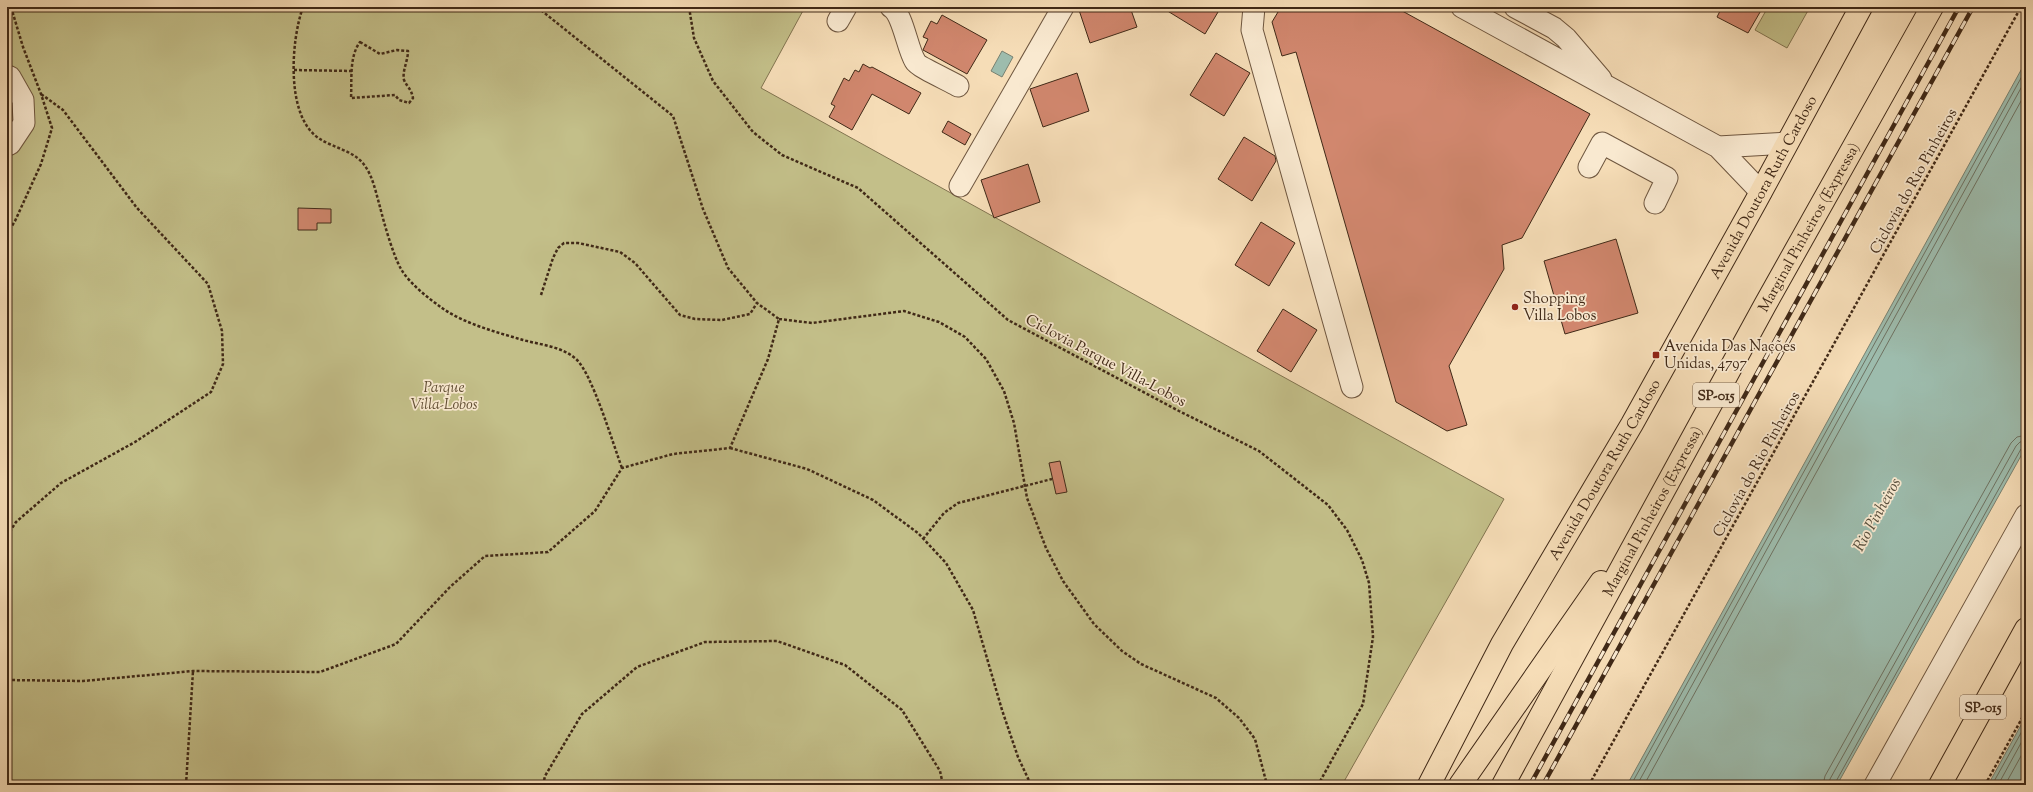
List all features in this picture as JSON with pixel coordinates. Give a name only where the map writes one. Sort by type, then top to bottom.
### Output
[{"type":"highway","name":"Avenida Doutora Ruth Cardoso","points":[[1429,785],[1502,644],[1632,424],[1862,7]]},
{"type":"highway","name":"Marginal Pinheiros (Expressa)","points":[[1503,785],[1765,304],[1932,7]]},
{"type":"highway","points":[[1460,785],[1584,605],[1650,517]]},
{"type":"highway","name":"SP-015","points":[[1940,785],[2026,629]]},
{"type":"lane","points":[[891,7],[894,8],[901,22],[904,37],[915,63],[958,86]]},
{"type":"lane","points":[[960,186],[1063,7]]},
{"type":"lane","points":[[1254,7],[1252,30],[1352,387]]},
{"type":"lane","points":[[1462,7],[1607,88],[1718,147],[1760,192]]},
{"type":"lane","points":[[1515,7],[1554,28],[1566,38],[1607,88]]},
{"type":"lane","points":[[7,76],[10,77],[23,100],[24,123],[10,144],[7,145]]},
{"type":"lane","points":[[1589,167],[1602,143],[1667,178],[1655,203]]},
{"type":"lane","points":[[1718,147],[1787,143]]},
{"type":"lane","points":[[1876,785],[2026,515]]},
{"type":"path","points":[[302,7],[295,39],[294,70],[297,104],[305,125],[319,139],[350,153],[365,164],[371,177],[385,225],[401,269],[420,290],[443,308],[472,324],[524,340],[558,348],[576,359],[587,374],[622,468]]},
{"type":"path","points":[[537,7],[673,116],[703,209],[728,268],[757,303],[779,319],[812,323],[904,311],[939,322],[965,337],[986,359],[1004,391],[1014,423],[1027,498],[1046,548],[1063,581],[1094,624],[1122,651],[1141,664],[1216,698],[1239,718],[1255,739],[1267,785]]},
{"type":"path","name":"Ciclovia Parque Villa-Lobos","points":[[689,7],[694,38],[713,81],[753,132],[782,155],[858,188],[1008,320],[1179,411],[1259,451],[1328,505],[1347,530],[1362,560],[1369,583],[1374,637],[1363,704],[1318,785]]},
{"type":"path","name":"Ciclovia do Rio Pinheiros","points":[[1589,785],[2021,7]]},
{"type":"path","points":[[360,42],[380,54],[397,50],[408,51],[408,61],[403,71],[405,82],[411,89],[413,98],[409,103],[399,100],[395,95],[351,98],[352,71],[352,57],[355,48],[360,42]]},
{"type":"path","points":[[294,70],[352,71]]},
{"type":"path","points":[[7,536],[16,522],[62,483],[135,442],[211,392],[223,364],[222,331],[208,284],[137,208],[63,110],[41,94]]},
{"type":"path","points":[[541,294],[553,258],[558,248],[564,243],[578,243],[620,252],[630,259],[680,315],[695,319],[722,320],[750,314],[757,303]]},
{"type":"path","points":[[730,448],[768,359],[779,319]]},
{"type":"path","points":[[7,680],[83,680],[193,671],[320,672],[396,644],[450,587],[485,556],[548,552],[595,511],[622,468],[673,454],[730,448],[808,470],[873,500],[918,533],[946,563],[973,610],[1002,710],[1018,757],[1031,785]]},
{"type":"path","points":[[923,539],[944,513],[958,503],[1052,479]]},
{"type":"path","points":[[543,785],[545,776],[582,714],[637,668],[705,642],[777,641],[845,665],[902,710],[940,771],[943,785]]},
{"type":"path","points":[[186,785],[193,671]]},
{"type":"path","points":[[1985,785],[2026,711]]},
{"type":"green space","name":"Parque Villa-Lobos","points":[[7,7],[805,7],[761,88],[1504,499],[1342,785],[7,785]]},
{"type":"green space","points":[[1768,7],[1810,7],[1787,48],[1755,30]]},
{"type":"water","points":[[1002,51],[1013,57],[1002,77],[991,71]]},
{"type":"water","name":"Rio Pinheiros","points":[[2026,61],[2026,447],[1837,785],[1627,785]]},
{"type":"water","points":[[2026,716],[2026,785],[1988,785]]},
{"type":"building","points":[[1078,7],[1130,7],[1137,27],[1090,43]]},
{"type":"building","points":[[1161,7],[1221,7],[1205,34]]},
{"type":"building","points":[[1281,7],[1395,7],[1590,114],[1522,238],[1502,245],[1504,269],[1449,366],[1467,425],[1447,431],[1396,402],[1296,52],[1282,56],[1272,22]]},
{"type":"building","points":[[1722,7],[1763,7],[1748,33],[1717,17]]},
{"type":"building","points":[[942,15],[987,40],[967,74],[923,50],[928,39],[923,37],[931,21],[937,24]]},
{"type":"building","points":[[1216,53],[1250,73],[1224,116],[1190,95]]},
{"type":"building","points":[[863,64],[870,68],[872,67],[921,93],[909,114],[872,94],[852,130],[829,117],[835,106],[831,104],[844,78],[849,81],[855,70],[859,72]]},
{"type":"building","points":[[1077,73],[1089,111],[1043,127],[1030,89]]},
{"type":"building","points":[[948,121],[971,134],[965,145],[942,132]]},
{"type":"building","points":[[1244,137],[1275,156],[1276,161],[1252,201],[1218,179]]},
{"type":"building","points":[[1028,164],[1040,202],[994,218],[981,180]]},
{"type":"building","points":[[298,208],[331,209],[331,223],[317,223],[317,230],[298,230]]},
{"type":"building","points":[[1261,222],[1295,243],[1269,286],[1235,265]]},
{"type":"building","points":[[1616,239],[1638,313],[1565,334],[1544,261]]},
{"type":"building","points":[[1283,309],[1317,330],[1291,372],[1257,351]]},
{"type":"building","points":[[1060,461],[1067,492],[1056,494],[1049,463]]},
{"type":"railway","points":[[1530,785],[1959,7]]},
{"type":"railway","points":[[1543,785],[1973,7]]},
{"type":"place","name":"Shopping Villa Lobos","points":[[1515,307]]},
{"type":"place","name":"Avenida Das Nações Unidas, 4797","points":[[1656,355]]}]
